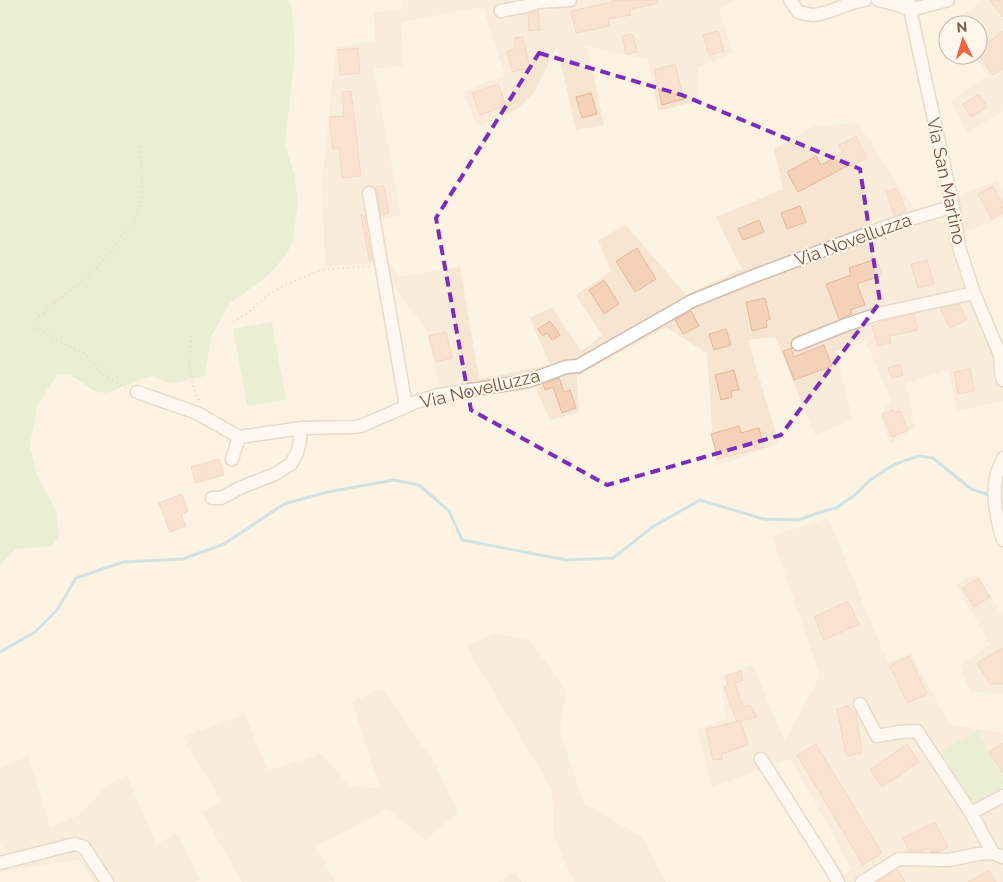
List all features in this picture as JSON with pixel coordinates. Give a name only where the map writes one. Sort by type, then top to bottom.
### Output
[{"type":"street","points":[[501,11],[538,2],[570,0]]},
{"type":"street","points":[[790,0],[798,12],[813,15],[829,12],[865,0]]},
{"type":"street","points":[[878,0],[898,5],[948,0]]},
{"type":"street","name":"Via San Martino","points":[[909,5],[953,208],[959,247],[974,293],[1001,355],[1003,380]]},
{"type":"street","points":[[369,193],[406,406]]},
{"type":"street","name":"Via Novelluzza","points":[[239,437],[300,429],[361,426],[406,406],[439,395],[528,381],[566,367],[578,366],[692,301],[891,225],[953,208]]},
{"type":"street","points":[[798,344],[878,314],[974,293]]},
{"type":"street","points":[[137,392],[197,413],[239,437],[232,460]]},
{"type":"street","points":[[212,498],[221,498],[275,474],[291,464],[297,453],[300,429]]},
{"type":"street","points":[[1003,458],[996,476],[996,515],[1003,540]]},
{"type":"street","points":[[860,704],[877,736],[917,731],[998,855]]},
{"type":"street","points":[[761,759],[838,882]]},
{"type":"street","points":[[971,813],[1003,796]]},
{"type":"street","points":[[0,863],[76,844],[84,847],[108,882]]},
{"type":"street","points":[[862,882],[899,859],[950,860],[978,854],[998,855]]},
{"type":"path","points":[[137,392],[122,386],[101,373],[86,355],[33,327],[37,318],[94,271],[135,219],[142,195],[141,145]]},
{"type":"path","points":[[234,322],[281,286],[321,270],[382,265]]},
{"type":"path","points":[[191,336],[189,365],[196,394],[201,402]]},
{"type":"highlighted area","points":[[539,53],[682,95],[860,169],[880,302],[781,435],[607,485],[471,410],[436,218]]},
{"type":"shaded area","points":[[402,0],[736,0],[719,9],[733,53],[698,68],[698,101],[658,111],[648,60],[587,46],[604,125],[576,130],[557,46],[534,93],[516,110],[478,127],[463,92],[505,75],[483,7],[401,22],[403,66],[374,69],[401,215],[378,220],[388,261],[400,277],[460,267],[479,379],[550,365],[530,318],[552,307],[581,351],[602,335],[576,295],[611,271],[598,240],[626,225],[686,295],[742,269],[716,217],[783,189],[774,149],[815,126],[858,123],[915,210],[997,181],[1003,193],[1003,217],[962,233],[980,293],[1003,348],[1003,401],[957,411],[948,370],[906,383],[915,428],[890,444],[880,415],[891,400],[866,342],[835,351],[853,420],[815,435],[775,337],[748,340],[779,444],[716,466],[707,353],[666,327],[577,376],[579,412],[550,420],[535,387],[442,399],[426,329],[376,263],[325,266],[322,181],[336,47],[375,41],[374,13],[403,9]]},
{"type":"shaded area","points":[[984,0],[1003,0],[1003,111],[967,133],[951,100],[988,75],[981,65],[988,65],[988,15],[962,15]]},
{"type":"shaded area","points":[[828,518],[888,663],[911,653],[949,724],[1003,733],[1003,882],[834,882],[852,869],[791,759],[712,787],[697,729],[726,719],[720,677],[753,665],[785,742],[820,676],[772,536]]},
{"type":"shaded area","points":[[977,574],[1003,617],[1003,693],[971,692],[959,665],[990,645],[956,584]]},
{"type":"shaded area","points":[[494,634],[530,640],[566,691],[560,731],[584,804],[641,836],[666,882],[574,882],[554,837],[552,790],[466,646]]},
{"type":"shaded area","points":[[382,688],[436,765],[458,812],[426,840],[387,809],[317,846],[335,882],[242,882],[202,812],[222,801],[182,737],[245,714],[268,770],[322,754],[351,787],[380,788],[352,702]]},
{"type":"shaded area","points":[[29,756],[50,827],[81,814],[107,785],[127,775],[156,844],[178,833],[200,879],[195,882],[93,882],[80,859],[0,872],[0,848],[2,847],[0,844],[0,768]]},
{"type":"shaded area","points":[[515,872],[522,882],[498,882]]},
{"type":"green space","points":[[0,0],[288,0],[292,9],[295,51],[285,146],[295,176],[298,204],[292,243],[287,254],[261,281],[230,303],[211,337],[205,376],[172,384],[152,376],[107,393],[96,392],[69,374],[57,375],[37,406],[30,445],[36,473],[56,511],[59,537],[52,546],[16,549],[0,565]]},
{"type":"green space","points":[[272,322],[286,400],[247,406],[233,329]]},
{"type":"green space","points":[[977,731],[1003,778],[1003,787],[972,805],[941,750]]},
{"type":"building","points":[[612,0],[658,0],[658,3],[630,10],[631,15],[608,19],[609,26],[576,33],[571,11],[612,2]]},
{"type":"building","points":[[989,0],[1003,0],[1003,17]]},
{"type":"building","points":[[538,11],[540,30],[529,31],[528,14]]},
{"type":"building","points":[[718,31],[724,51],[709,55],[703,35]]},
{"type":"building","points":[[1003,31],[1003,69],[993,75],[986,65],[988,65],[988,40],[989,42]]},
{"type":"building","points":[[633,34],[637,52],[626,54],[622,36]]},
{"type":"building","points":[[523,37],[530,68],[512,72],[507,51],[516,49],[514,38]]},
{"type":"building","points":[[358,48],[360,73],[340,75],[338,50]]},
{"type":"building","points":[[675,64],[684,99],[662,105],[654,70]]},
{"type":"building","points":[[498,84],[506,106],[480,115],[472,93]]},
{"type":"building","points":[[351,91],[361,176],[342,178],[339,148],[333,149],[329,117],[344,116],[342,92]]},
{"type":"building","points":[[591,93],[597,114],[582,118],[576,97]]},
{"type":"building","points":[[979,94],[987,107],[971,117],[963,104]]},
{"type":"building","points":[[856,136],[867,158],[849,165],[798,192],[787,172],[816,156],[821,165],[843,153],[839,145]]},
{"type":"building","points":[[384,186],[389,213],[381,215],[375,187]]},
{"type":"building","points":[[993,186],[1003,204],[1003,213],[992,219],[978,194]]},
{"type":"building","points":[[897,188],[906,211],[894,215],[886,192]]},
{"type":"building","points":[[800,206],[806,222],[787,229],[781,213]]},
{"type":"building","points":[[361,215],[364,215],[372,260],[369,260]]},
{"type":"building","points":[[759,220],[764,232],[743,240],[738,229]]},
{"type":"building","points":[[637,248],[656,279],[635,292],[616,261]]},
{"type":"building","points":[[876,259],[882,275],[857,284],[865,305],[850,310],[852,314],[839,319],[826,284],[851,275],[849,268]]},
{"type":"building","points":[[927,260],[934,284],[918,288],[911,264]]},
{"type":"building","points":[[604,280],[619,304],[604,314],[589,290]]},
{"type":"building","points":[[765,298],[770,319],[766,321],[767,327],[752,331],[746,302]]},
{"type":"building","points":[[959,304],[967,320],[950,328],[940,309]]},
{"type":"building","points":[[691,311],[699,326],[683,334],[675,320]]},
{"type":"building","points":[[914,314],[918,330],[889,336],[891,343],[878,346],[872,326],[880,322]]},
{"type":"building","points":[[550,321],[560,335],[552,340],[547,333],[543,336],[538,329]]},
{"type":"building","points":[[726,329],[731,345],[714,350],[709,334]]},
{"type":"building","points":[[446,332],[452,358],[436,362],[429,336]]},
{"type":"building","points":[[824,345],[832,366],[794,380],[783,351],[791,348],[794,357]]},
{"type":"building","points":[[900,364],[903,375],[891,378],[888,368]]},
{"type":"building","points":[[970,369],[974,391],[958,394],[954,372]]},
{"type":"building","points":[[734,370],[739,390],[731,391],[732,397],[721,400],[715,375]]},
{"type":"building","points":[[559,378],[564,392],[570,390],[576,408],[562,413],[553,387],[545,390],[543,384]]},
{"type":"building","points":[[893,410],[895,413],[900,411],[908,430],[892,437],[882,414]]},
{"type":"building","points":[[739,426],[741,433],[759,428],[764,447],[718,459],[711,434]]},
{"type":"building","points":[[219,459],[224,475],[196,483],[191,467]]},
{"type":"building","points":[[182,494],[188,511],[181,514],[186,526],[170,532],[159,503]]},
{"type":"building","points":[[978,578],[990,597],[974,607],[962,588]]},
{"type":"building","points":[[848,601],[859,624],[824,640],[814,617]]},
{"type":"building","points":[[1003,648],[1003,684],[990,684],[977,663]]},
{"type":"building","points":[[909,656],[927,694],[907,703],[890,666]]},
{"type":"building","points":[[741,671],[743,680],[735,683],[743,707],[750,705],[757,717],[741,721],[748,745],[721,754],[723,759],[713,760],[706,729],[737,722],[724,687],[728,685],[725,676]]},
{"type":"building","points":[[848,706],[856,714],[862,753],[846,756],[837,709]]},
{"type":"building","points":[[1003,743],[1003,773],[989,751]]},
{"type":"building","points":[[816,744],[882,853],[863,865],[797,755]]},
{"type":"building","points":[[907,744],[919,762],[882,787],[870,770]]},
{"type":"building","points":[[935,822],[948,847],[938,852],[931,852],[929,848],[923,851],[909,851],[903,838]]},
{"type":"building","points":[[898,870],[905,882],[877,882],[878,881]]},
{"type":"building","points":[[989,870],[996,882],[968,882]]},
{"type":"waterway","points":[[0,652],[35,632],[57,610],[76,578],[123,562],[183,559],[224,544],[284,504],[328,492],[394,480],[419,485],[449,511],[462,540],[566,560],[613,558],[654,526],[700,500],[763,519],[798,520],[836,508],[855,495],[870,480],[895,464],[919,456],[933,458],[971,489],[992,495]]}]
